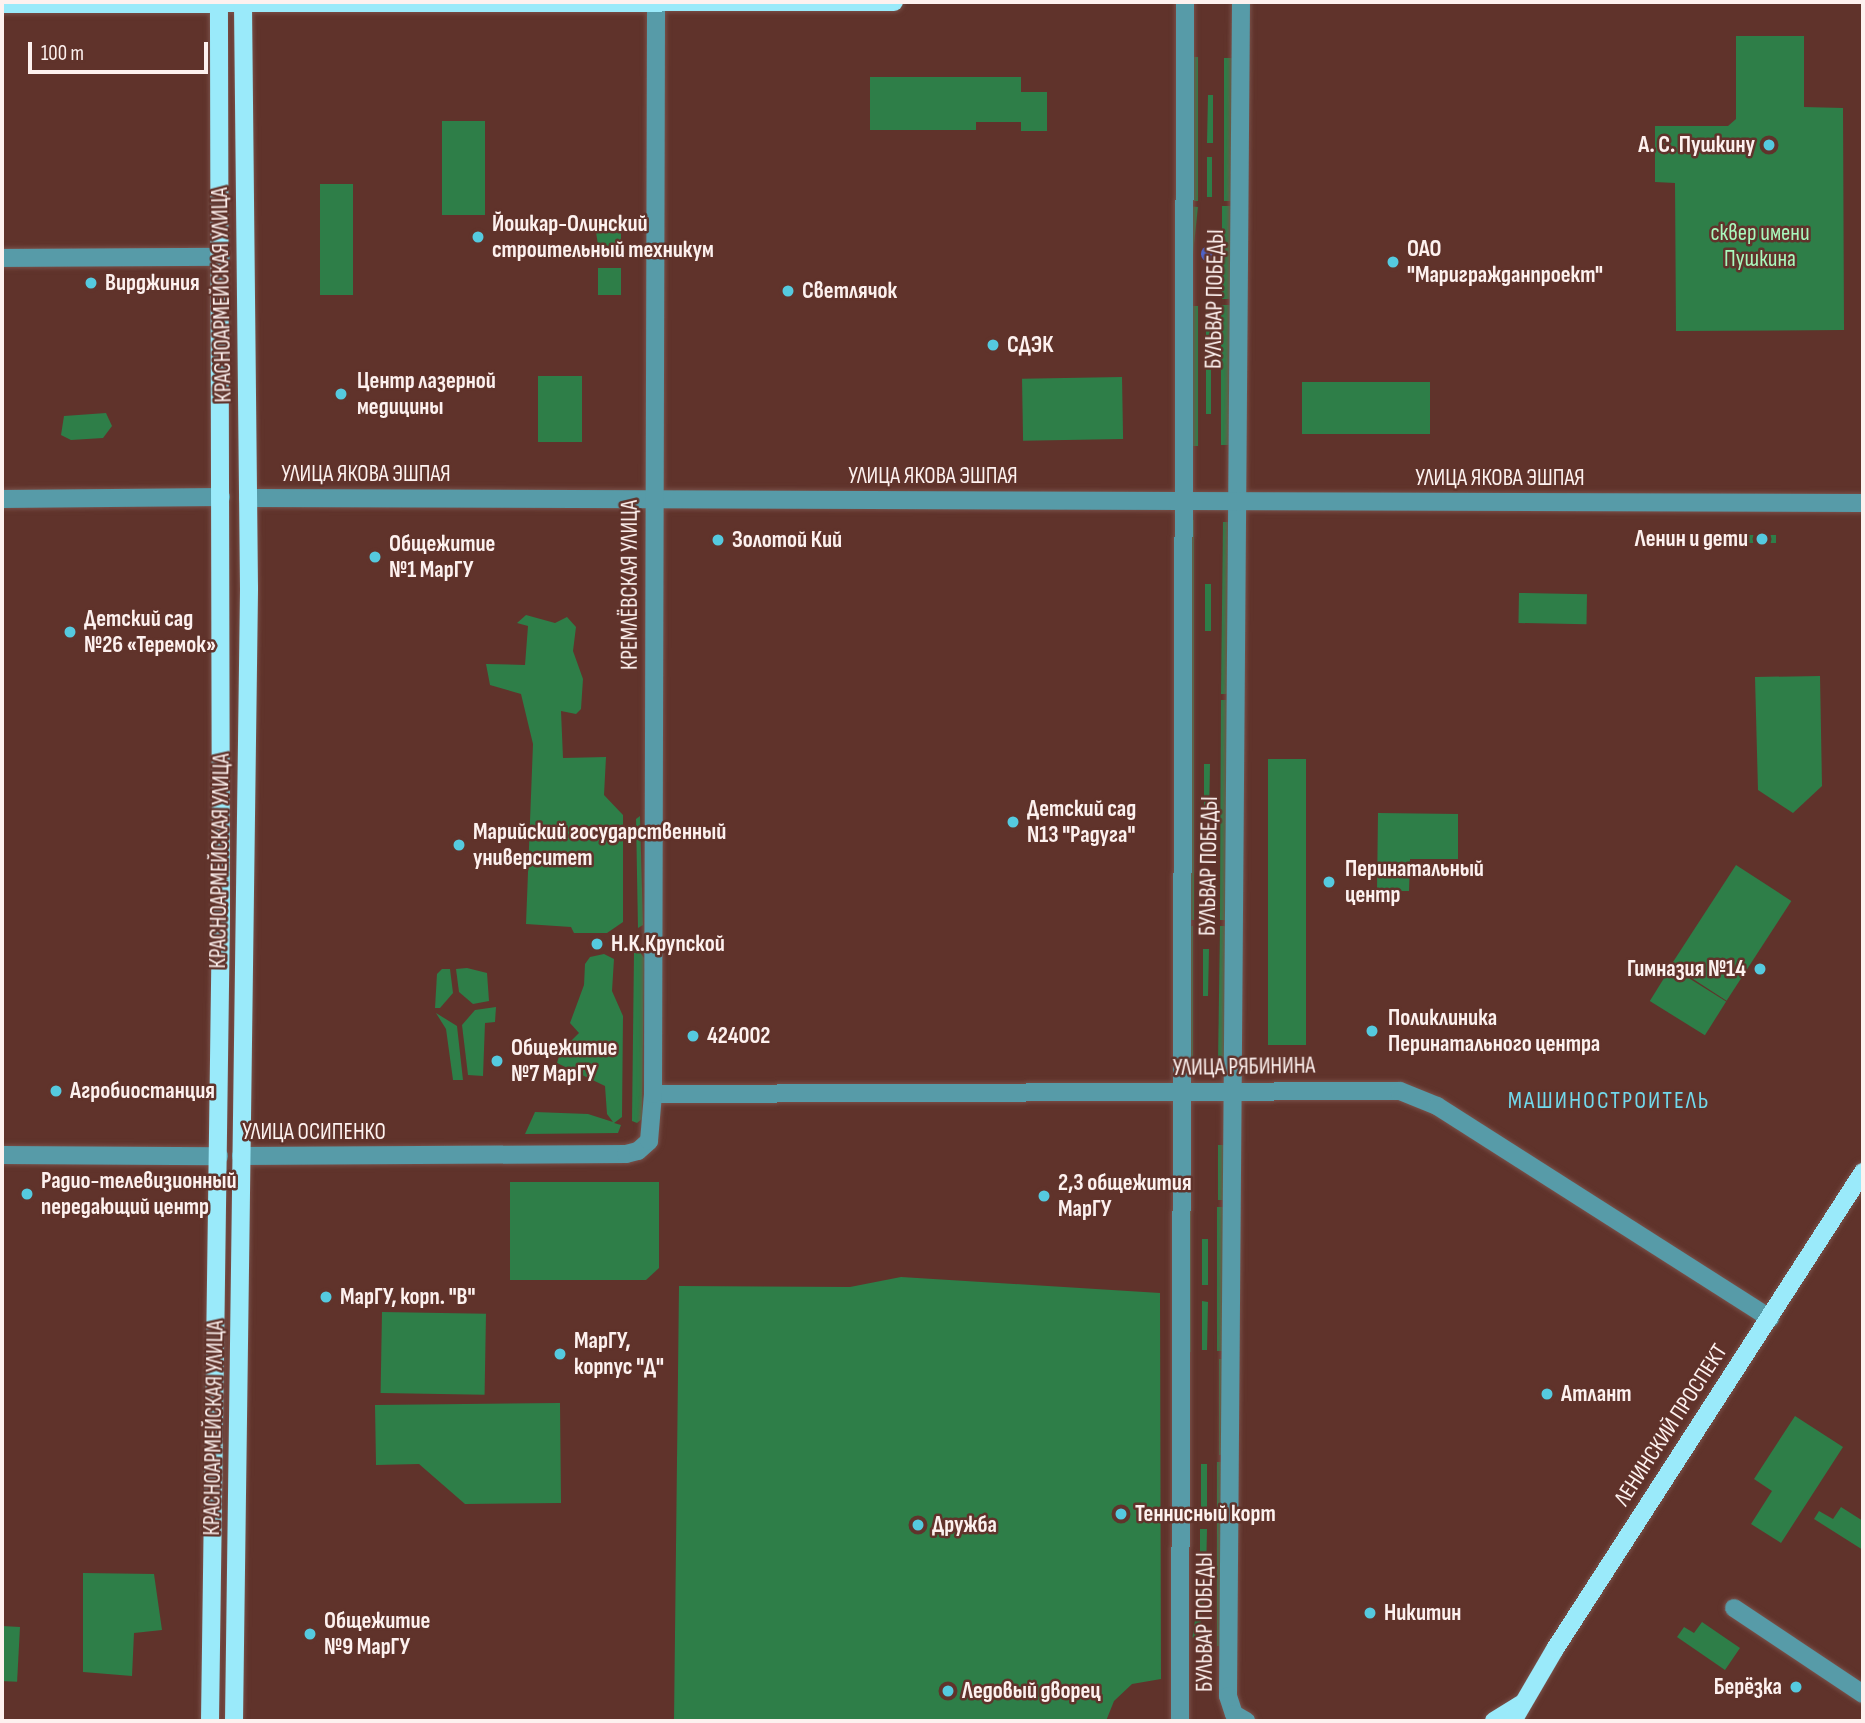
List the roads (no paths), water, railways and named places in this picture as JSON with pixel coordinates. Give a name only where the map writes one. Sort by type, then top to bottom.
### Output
[{"type":"main road","name":"КРАСНОАРМЕЙСКАЯ УЛИЦА","points":[[234,1721],[248,498],[243,2]]},
{"type":"main road","points":[[2,4],[894,2]]},
{"type":"main road","name":"КРАСНОАРМЕЙСКАЯ УЛИЦА","points":[[210,1721],[219,1156],[219,3]]},
{"type":"main road","name":"УЛИЦА ЯКОВА ЭШПАЯ","points":[[221,497],[248,498]]},
{"type":"main road","name":"УЛИЦА ОСИПЕНКО","points":[[219,1156],[241,1156]]},
{"type":"main road","name":"ЛЕНИНСКИЙ ПРОСПЕКТ","points":[[1494,1721],[1517,1713],[1863,1172]]},
{"type":"street","name":"КРЕМЛЁВСКАЯ УЛИЦА","points":[[626,1154],[638,1152],[649,1140],[653,1094],[656,2]]},
{"type":"street","name":"БУЛЬВАР ПОБЕДЫ","points":[[1180,1721],[1185,2]]},
{"type":"street","name":"БУЛЬВАР ПОБЕДЫ","points":[[1241,2],[1228,1696],[1234,1714],[1247,1721]]},
{"type":"street","points":[[2,258],[221,257]]},
{"type":"street","name":"УЛИЦА ЯКОВА ЭШПАЯ","points":[[2,499],[221,497]]},
{"type":"street","name":"УЛИЦА ЯКОВА ЭШПАЯ","points":[[248,498],[1863,503]]},
{"type":"street","name":"УЛИЦА РЯБИНИНА","points":[[653,1094],[1400,1091],[1419,1096],[1770,1318]]},
{"type":"street","name":"УЛИЦА ОСИПЕНКО","points":[[241,1156],[626,1154]]},
{"type":"street","name":"УЛИЦА ОСИПЕНКО","points":[[2,1155],[219,1156]]},
{"type":"street","points":[[1734,1608],[1863,1694]]},
{"type":"water","points":[[1206,246],[1212,246],[1217,254],[1215,260],[1206,262],[1201,257],[1201,251]]},
{"type":"place","name":"А. С. Пушкину","points":[[1769,145]]},
{"type":"place","name":"Йошкар-Олинский строительный техникум","points":[[478,237]]},
{"type":"place","name":"OAO \"Маригражданпроект\"","points":[[1393,262]]},
{"type":"place","name":"Вирджиния","points":[[91,283]]},
{"type":"place","name":"Светлячок","points":[[788,291]]},
{"type":"place","name":"СДЭК","points":[[993,345]]},
{"type":"place","name":"Центр лазерной медицины","points":[[341,394]]},
{"type":"place","name":"Ленин и дети","points":[[1762,539]]},
{"type":"place","name":"Золотой Кий","points":[[718,540]]},
{"type":"place","name":"Общежитие №1 МарГУ","points":[[375,557]]},
{"type":"place","name":"Детский сад №26 «Теремок»","points":[[70,632]]},
{"type":"place","name":"Детский сад N13 \"Радуга\"","points":[[1013,822]]},
{"type":"place","name":"Марийский государственный университет","points":[[459,845]]},
{"type":"place","name":"Перинатальный центр","points":[[1329,882]]},
{"type":"place","name":"Н.К.Крупской","points":[[597,944]]},
{"type":"place","name":"Гимназия №14","points":[[1760,969]]},
{"type":"place","name":"Поликлиника Перинатального центра","points":[[1372,1031]]},
{"type":"place","name":"424002","points":[[693,1036]]},
{"type":"place","name":"Общежитие №7 МарГУ","points":[[497,1061]]},
{"type":"place","name":"Агробиостанция","points":[[56,1091]]},
{"type":"place","name":"Радио-телевизионный передающий центр","points":[[27,1194]]},
{"type":"place","name":"2,3 общежития МарГУ","points":[[1044,1196]]},
{"type":"place","name":"МарГУ, корп. \"В\"","points":[[326,1297]]},
{"type":"place","name":"МарГУ, корпус \"Д\"","points":[[560,1354]]},
{"type":"place","name":"Атлант","points":[[1547,1394]]},
{"type":"place","name":"Теннисный корт","points":[[1121,1514]]},
{"type":"place","name":"Дружба","points":[[918,1525]]},
{"type":"place","name":"Никитин","points":[[1370,1613]]},
{"type":"place","name":"Общежитие №9 МарГУ","points":[[310,1634]]},
{"type":"place","name":"Берёзка","points":[[1796,1687]]},
{"type":"place","name":"Ледовый дворец","points":[[948,1691]]},
{"type":"district","name":"МАШИНОСТРОИТЕЛЬ","points":[[1609,1101]]},
{"type":"park label","name":"сквер имени Пушкина","points":[[1760,246]]}]
